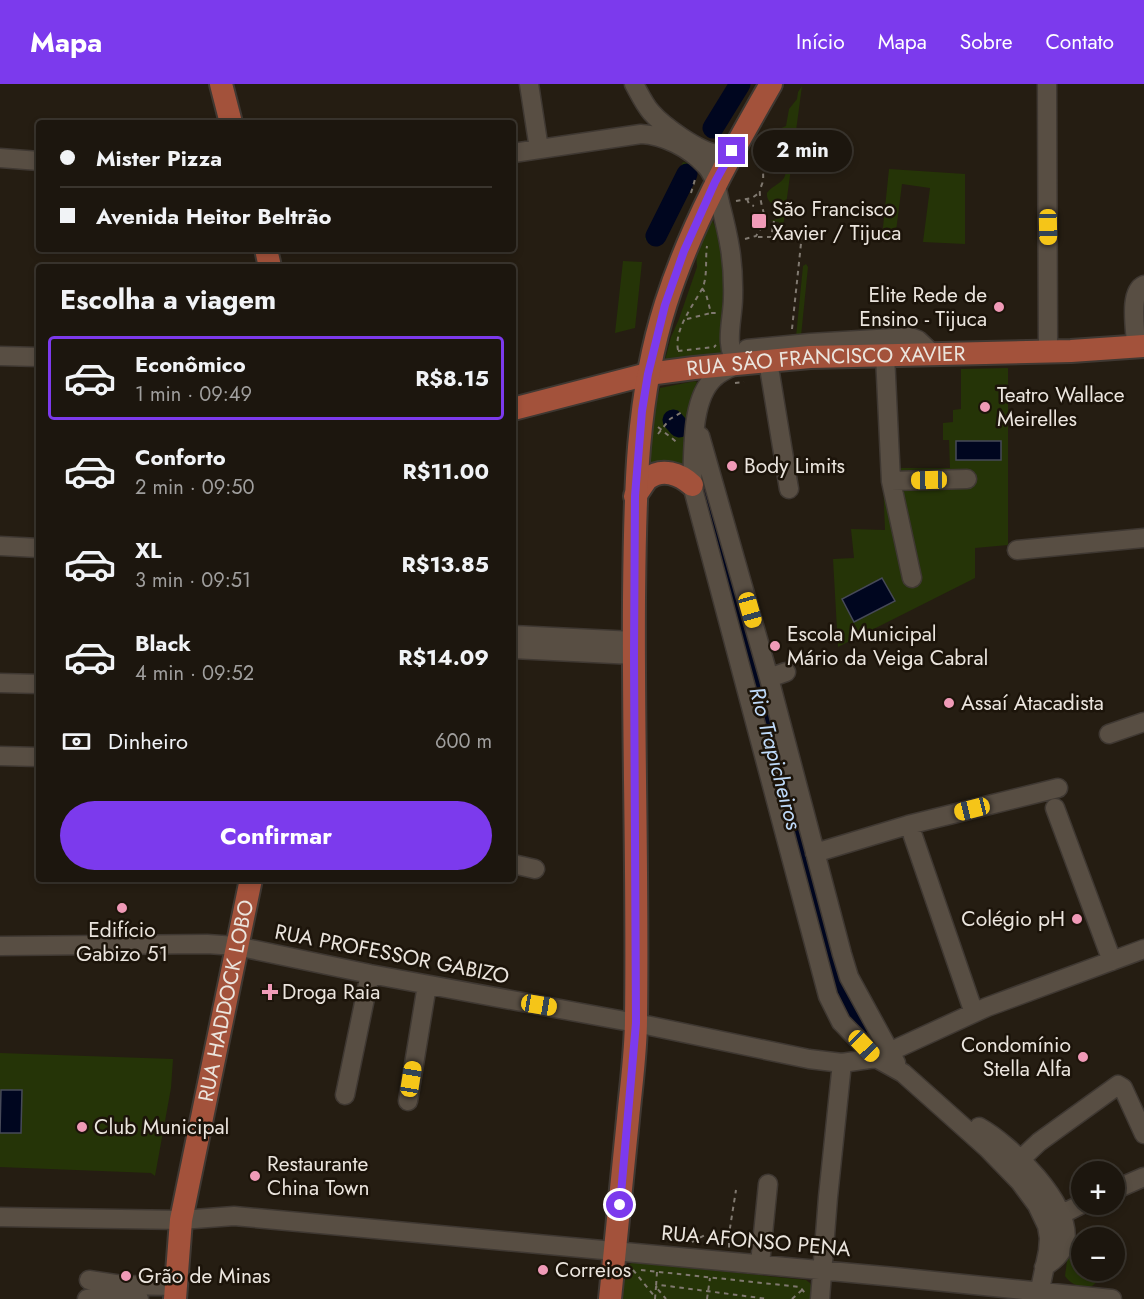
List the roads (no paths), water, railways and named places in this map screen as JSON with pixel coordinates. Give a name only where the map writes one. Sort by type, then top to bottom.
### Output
[{"type":"main road","points":[[221,84],[230,120]]},
{"type":"main road","points":[[610,1299],[636,1023],[635,496],[642,411],[648,374],[665,305],[684,251],[715,182],[771,84]]},
{"type":"main road","name":"RUA SÃO FRANCISCO XAVIER","points":[[516,408],[648,374],[742,357],[768,361],[885,355],[1048,352],[1140,338]]},
{"type":"main road","points":[[635,496],[647,479],[665,473],[683,477],[692,485]]},
{"type":"main road","name":"RUA HADDOCK LOBO","points":[[176,1292],[181,1220],[249,882]]},
{"type":"street","points":[[529,84],[539,148]]},
{"type":"street","points":[[634,84],[652,113],[670,128],[699,147],[722,154],[732,151]]},
{"type":"street","points":[[1047,84],[1048,352]]},
{"type":"street","points":[[641,134],[648,128],[652,113]]},
{"type":"street","points":[[516,152],[641,134],[656,135],[665,139],[706,165],[715,182],[731,246],[734,277],[730,346],[732,357],[810,343],[910,337],[918,340],[933,354]]},
{"type":"street","points":[[0,158],[36,161]]},
{"type":"street","points":[[1140,338],[1134,300],[1137,290],[1144,285]]},
{"type":"street","points":[[885,355],[891,481],[912,578]]},
{"type":"street","points":[[0,356],[36,357]]},
{"type":"street","points":[[742,357],[715,377],[706,387],[691,413],[692,485],[828,996],[841,1022],[883,1055],[987,1148],[1020,1182],[1037,1205],[1047,1226],[1048,1238],[1039,1295]]},
{"type":"street","points":[[768,361],[789,489]]},
{"type":"street","points":[[691,413],[779,678],[815,853],[849,977],[878,1027],[883,1055]]},
{"type":"street","points":[[891,481],[967,479]]},
{"type":"street","points":[[1017,550],[1144,538]]},
{"type":"street","points":[[0,546],[36,548]]},
{"type":"street","points":[[516,636],[544,645]]},
{"type":"street","points":[[516,649],[544,645],[634,648]]},
{"type":"street","points":[[0,683],[36,684]]},
{"type":"street","points":[[1109,734],[1144,722]]},
{"type":"street","points":[[0,756],[36,757]]},
{"type":"street","points":[[815,853],[884,832],[1058,788]]},
{"type":"street","points":[[1055,808],[1112,961]]},
{"type":"street","points":[[913,836],[974,1013]]},
{"type":"street","points":[[516,865],[535,869]]},
{"type":"street","name":"RUA PROFESSOR GABIZO","points":[[0,946],[207,944],[236,946],[427,985],[636,1023],[809,1059],[842,1063],[883,1055],[974,1013],[1144,949]]},
{"type":"street","points":[[345,1095],[370,974]]},
{"type":"street","points":[[408,1101],[427,985]]},
{"type":"street","points":[[820,1299],[842,1063]]},
{"type":"street","points":[[1020,1160],[1039,1142],[1118,1085],[1123,1088],[1144,1134]]},
{"type":"street","points":[[952,1117],[987,1132],[1020,1160],[1041,1183],[1062,1214],[1064,1245],[1057,1258],[1044,1267]]},
{"type":"street","points":[[1125,1185],[1144,1177]]},
{"type":"street","points":[[760,1264],[768,1184]]},
{"type":"street","points":[[1062,1214],[1071,1210]]},
{"type":"street","name":"RUA AFONSO PENA","points":[[0,1217],[181,1220],[234,1216],[823,1270],[1039,1295],[1112,1299]]},
{"type":"street","points":[[89,1280],[139,1299]]},
{"type":"street","points":[[87,1299],[108,1289],[176,1292]]},
{"type":"water","points":[[956,441],[1001,441],[1001,460],[956,460]]},
{"type":"water","points":[[882,578],[895,601],[854,622],[842,599]]},
{"type":"water","points":[[1,1090],[22,1090],[21,1133],[0,1133]]},
{"type":"waterway","name":"Rio Trapicheiros","points":[[713,128],[740,84]]},
{"type":"waterway","name":"Rio Trapicheiros","points":[[656,236],[687,174]]},
{"type":"waterway","name":"Rio Trapicheiros","points":[[673,420],[679,427]]},
{"type":"waterway","name":"Rio Trapicheiros","points":[[702,486],[837,982],[848,1008],[865,1022]]},
{"type":"place","name":"São Francisco Xavier / Tijuca","points":[[759,221]]},
{"type":"place","name":"Elite Rede de Ensino - Tijuca","points":[[999,307]]},
{"type":"place","name":"Teatro Wallace Meirelles","points":[[985,407]]},
{"type":"place","name":"Body Limits","points":[[732,466]]},
{"type":"place","name":"Escola Municipal Mário da Veiga Cabral","points":[[775,646]]},
{"type":"place","name":"Assaí Atacadista","points":[[949,703]]},
{"type":"place","name":"Edifício Gabizo 51","points":[[122,908]]},
{"type":"place","name":"Colégio pH","points":[[1077,919]]},
{"type":"place","name":"Droga Raia","points":[[270,992]]},
{"type":"place","name":"Condomínio Stella Alfa","points":[[1083,1057]]},
{"type":"place","name":"Club Municipal","points":[[82,1127]]},
{"type":"place","name":"Restaurante China Town","points":[[255,1176]]},
{"type":"place","name":"Correios","points":[[543,1270]]},
{"type":"place","name":"Grão de Minas","points":[[126,1276]]}]
